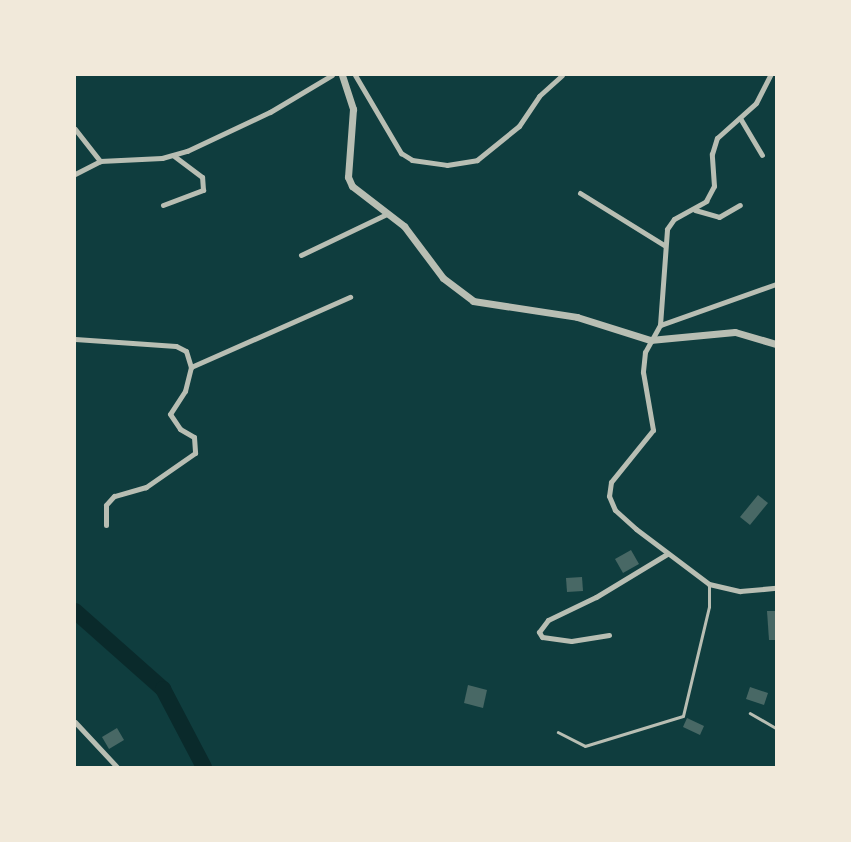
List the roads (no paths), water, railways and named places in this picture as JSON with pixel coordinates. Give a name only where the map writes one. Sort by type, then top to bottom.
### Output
[{"type":"street","points":[[75,174],[100,160],[174,156],[270,112],[332,75]]},
{"type":"street","points":[[342,75],[353,109],[348,176],[359,194],[387,214],[418,241],[443,278],[473,301],[577,317],[650,340],[734,332],[776,344]]},
{"type":"street","points":[[355,75],[401,153],[412,160],[447,165],[477,160],[519,126],[539,96],[562,75]]},
{"type":"street","points":[[770,75],[756,103],[717,138],[712,154],[714,186],[706,202],[695,210],[674,219],[664,245],[660,325],[650,340],[643,372],[653,430],[611,482],[609,496],[615,510],[666,554],[709,584],[740,591],[776,588]]},
{"type":"street","points":[[740,118],[762,155]]},
{"type":"street","points":[[75,129],[100,160]]},
{"type":"street","points":[[164,205],[203,190],[202,177],[174,156]]},
{"type":"street","points":[[580,193],[664,245]]},
{"type":"street","points":[[695,210],[719,217],[740,205]]},
{"type":"street","points":[[300,254],[387,214]]},
{"type":"street","points":[[660,325],[776,284]]},
{"type":"street","points":[[191,367],[350,297]]},
{"type":"street","points":[[75,339],[176,346],[186,352],[191,367],[185,391],[170,414],[180,429],[194,437],[195,453],[146,487],[114,496],[106,505],[106,525]]},
{"type":"street","points":[[609,635],[571,641],[542,637],[539,632],[548,620],[596,597],[666,554]]},
{"type":"street","points":[[75,722],[117,767]]},
{"type":"lane","points":[[558,732],[585,746],[683,716],[709,607],[709,584]]},
{"type":"lane","points":[[750,713],[776,728]]},
{"type":"waterway","points":[[75,611],[163,689],[204,767]]}]
